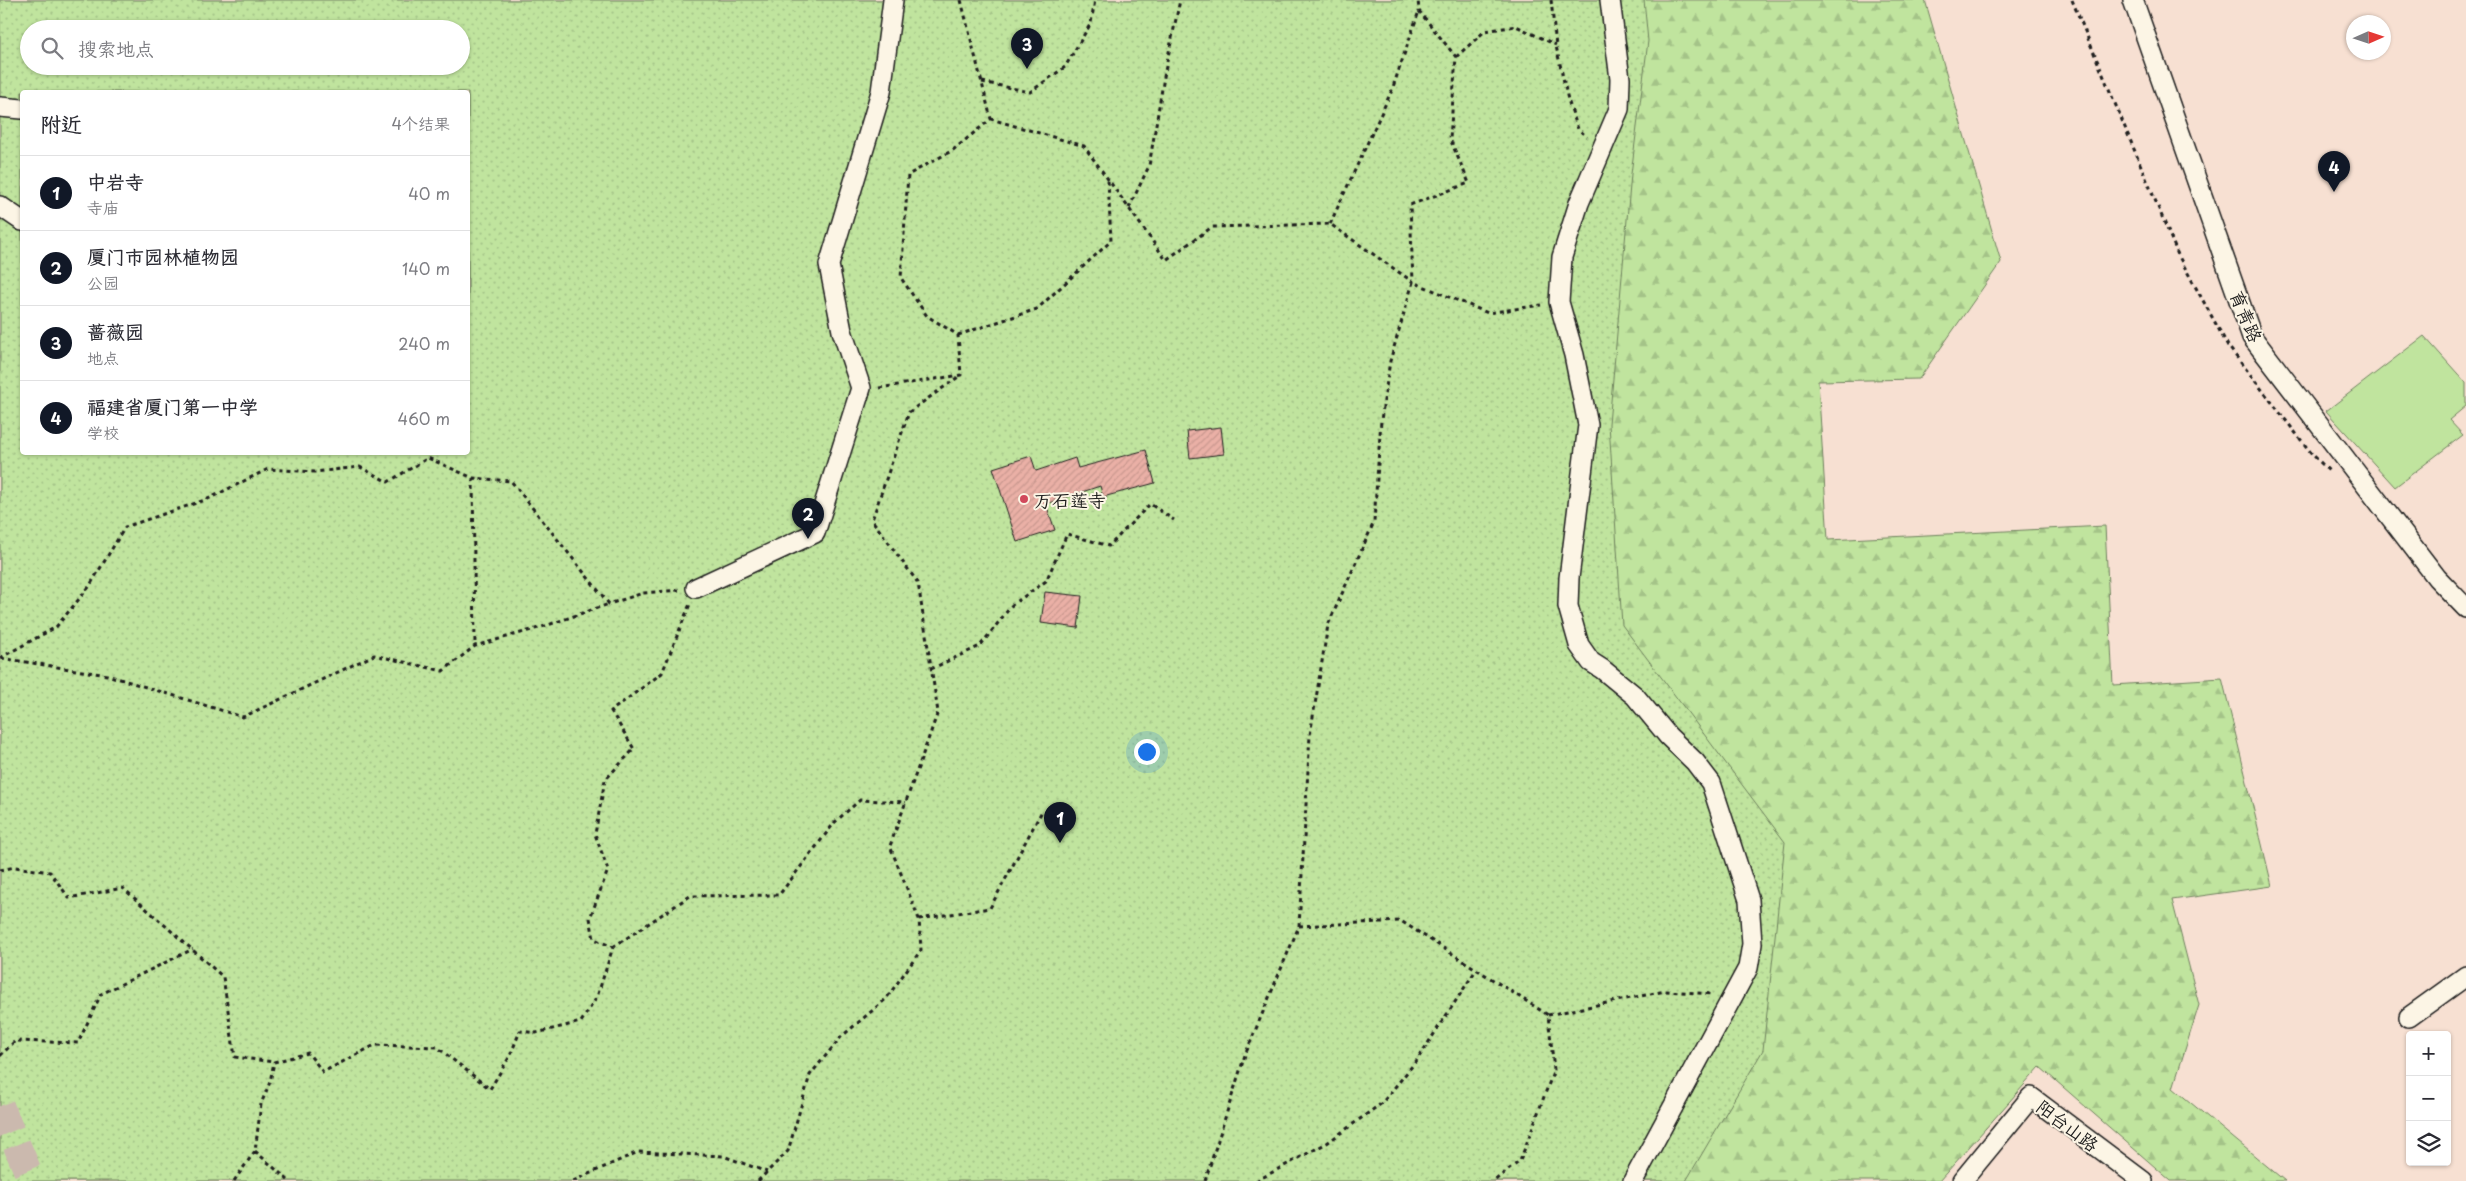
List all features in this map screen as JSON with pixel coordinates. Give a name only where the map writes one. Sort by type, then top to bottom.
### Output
[{"type":"street","points":[[696,588],[815,533],[861,388],[842,331],[829,265],[881,92],[893,0]]},
{"type":"street","points":[[1610,0],[1620,79],[1619,109],[1579,203],[1562,257],[1559,302],[1574,354],[1588,424],[1569,578],[1568,606],[1579,646],[1591,662],[1636,696],[1668,736],[1695,762],[1711,783],[1749,900],[1752,944],[1748,968],[1734,996],[1633,1181]]},
{"type":"street","name":"育青路","points":[[2133,0],[2252,337],[2437,578],[2466,608]]},
{"type":"street","points":[[0,107],[20,109]]},
{"type":"street","points":[[0,206],[20,220]]},
{"type":"street","points":[[2410,1018],[2466,976]]},
{"type":"street","name":"阳台山路","points":[[1962,1181],[2031,1097],[2143,1181]]},
{"type":"path","points":[[961,0],[991,118]]},
{"type":"path","points":[[982,82],[1030,92],[1065,67],[1091,23],[1095,0]]},
{"type":"path","points":[[1129,208],[1149,166],[1165,71],[1180,0]]},
{"type":"path","points":[[1330,224],[1392,90],[1419,11],[1418,0]]},
{"type":"path","points":[[1551,0],[1556,46],[1568,100],[1578,129],[1602,150]]},
{"type":"path","points":[[1205,1181],[1245,1055],[1299,926],[1310,735],[1328,625],[1374,522],[1381,420],[1390,361],[1413,282],[1410,205],[1469,183],[1450,139],[1456,57],[1419,11]]},
{"type":"path","points":[[1456,57],[1485,32],[1516,26],[1556,46]]},
{"type":"path","points":[[991,118],[1084,146],[1166,260],[1212,227],[1330,224],[1413,282],[1488,313],[1559,302]]},
{"type":"path","points":[[958,335],[927,316],[901,278],[908,175],[952,150],[991,118]]},
{"type":"path","points":[[958,335],[1037,308],[1112,242],[1108,179]]},
{"type":"path","points":[[958,335],[961,375]]},
{"type":"path","points":[[861,388],[961,375]]},
{"type":"path","points":[[758,1181],[788,1152],[810,1075],[841,1037],[886,999],[921,950],[919,919],[890,846],[938,712],[918,583],[872,520],[909,412],[961,375]]},
{"type":"path","points":[[0,658],[56,627],[89,587],[125,527],[208,500],[268,468],[315,472],[360,467],[388,482],[428,458],[473,478],[511,481],[609,604]]},
{"type":"path","points":[[473,478],[475,646]]},
{"type":"path","points":[[931,669],[980,646],[1012,605],[1046,581],[1067,534],[1109,546],[1150,504],[1174,520]]},
{"type":"path","points":[[0,658],[107,675],[243,717],[374,655],[443,670],[475,646],[542,627],[643,593],[696,588],[662,673],[611,711],[634,749],[605,780],[594,834],[608,870],[590,918],[594,939],[613,947]]},
{"type":"path","points":[[0,870],[14,867],[50,872],[69,898],[123,888],[224,977],[235,1057],[274,1062],[308,1054],[323,1072],[375,1045],[437,1047],[490,1088],[510,1056],[520,1031],[536,1033],[581,1022],[597,997],[613,947],[690,896],[779,895],[835,822],[860,800],[906,802]]},
{"type":"path","points":[[919,919],[990,908],[1042,811]]},
{"type":"path","points":[[1299,926],[1401,921],[1548,1015],[1666,991],[1734,996]]},
{"type":"path","points":[[0,1056],[15,1041],[78,1044],[101,994],[193,949]]},
{"type":"path","points":[[1256,1181],[1327,1143],[1382,1103],[1417,1060],[1476,970]]},
{"type":"path","points":[[1494,1181],[1520,1161],[1554,1070],[1548,1015]]},
{"type":"path","points":[[234,1181],[255,1151],[261,1104],[270,1082],[274,1062]]},
{"type":"path","points":[[255,1151],[289,1181]]},
{"type":"path","points":[[573,1181],[638,1152],[724,1156],[767,1172]]},
{"type":"green space","points":[[0,0],[1925,0],[2001,262],[1919,379],[1818,381],[1828,540],[2105,526],[2113,685],[2222,678],[2272,886],[2172,900],[2199,1005],[2173,1088],[2285,1181],[2171,1181],[2040,1067],[1939,1181],[0,1181]]},
{"type":"green space","points":[[0,0],[1644,0],[1648,41],[1631,174],[1609,424],[1622,625],[1785,842],[1763,1050],[1686,1181],[0,1181]]},
{"type":"green space","points":[[2424,336],[2466,383],[2466,406],[2449,420],[2463,435],[2395,487],[2326,411]]},
{"type":"building","points":[[1221,427],[1224,454],[1190,458],[1187,431]]},
{"type":"building","points":[[1146,450],[1155,483],[1103,497],[1100,486],[1046,504],[1055,530],[1017,542],[993,468],[1031,456],[1036,471],[1075,458],[1078,468]]},
{"type":"building","points":[[1045,592],[1082,596],[1078,628],[1041,623]]},
{"type":"tunnel","points":[[0,1106],[32,1181]]},
{"type":"place","name":"蔷薇园","points":[[1027,69]]},
{"type":"place","name":"福建省厦门第一中学","points":[[2334,192]]},
{"type":"place","name":"万石莲寺","points":[[1024,499]]},
{"type":"place","name":"厦门市园林植物园","points":[[808,539]]},
{"type":"place","name":"中岩寺","points":[[1060,843]]}]
